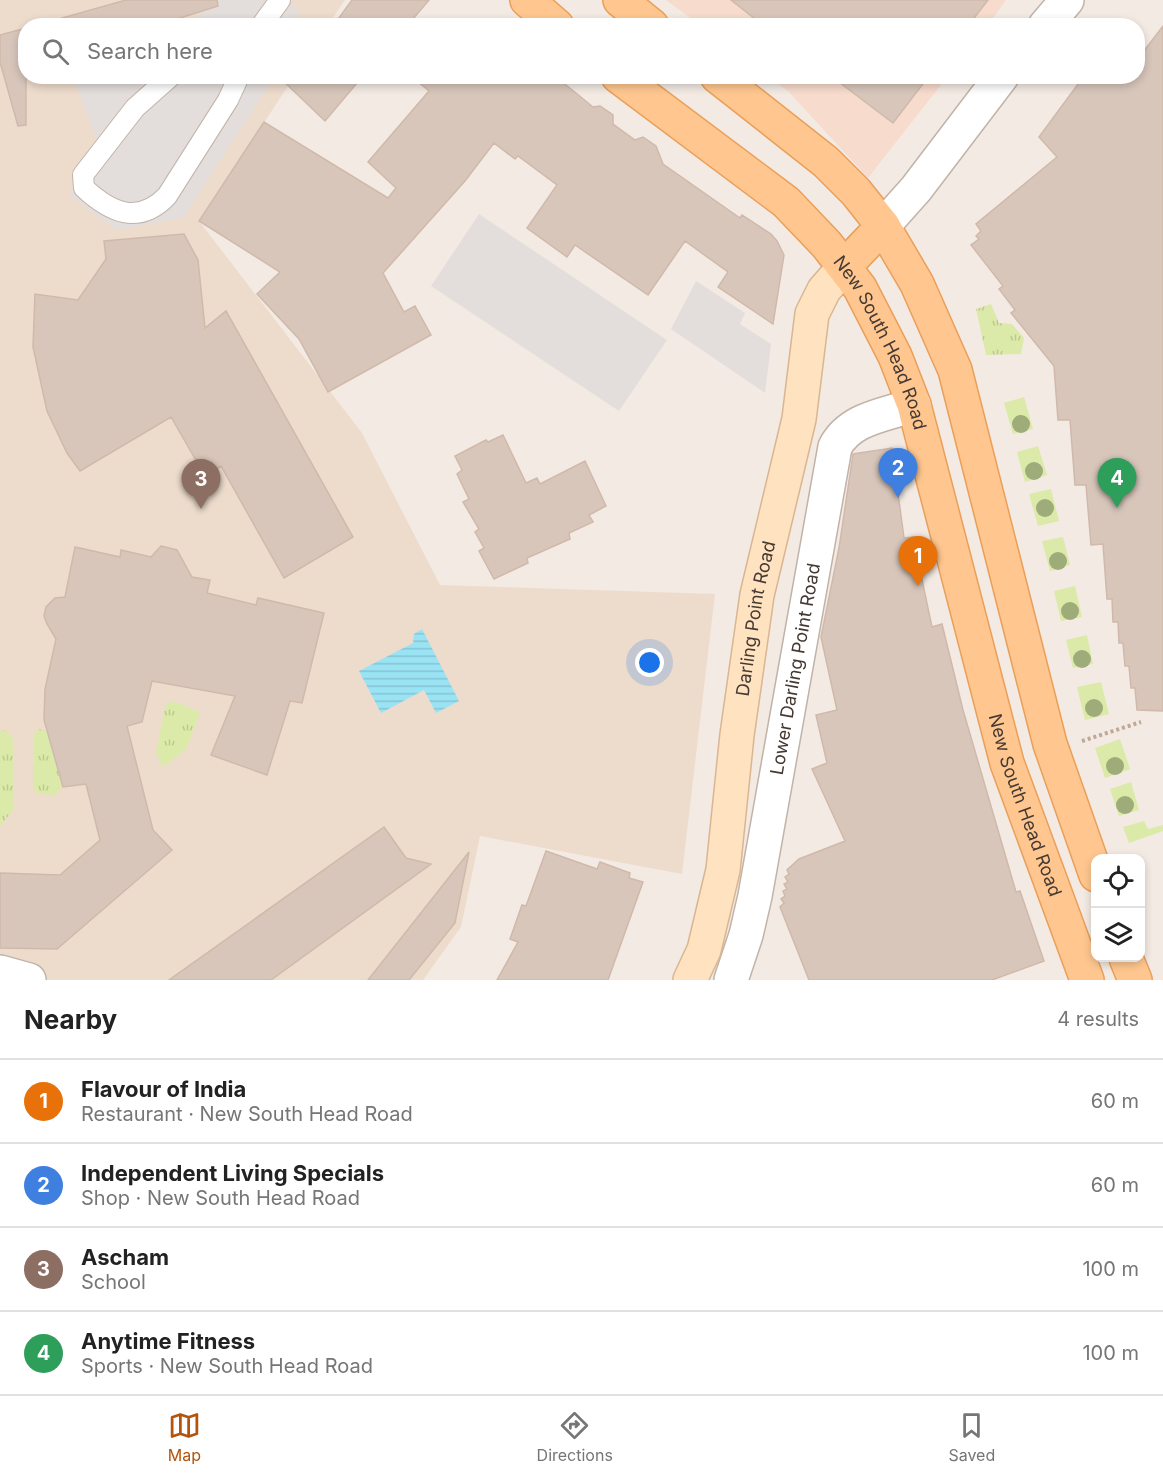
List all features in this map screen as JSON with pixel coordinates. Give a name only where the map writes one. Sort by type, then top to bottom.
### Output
[{"type":"main road","points":[[527,0],[548,18]]},
{"type":"main road","points":[[620,0],[642,18]]},
{"type":"main road","name":"New South Head Road","points":[[629,84],[786,202],[846,266],[895,356],[914,405],[1007,763],[1087,980]]},
{"type":"main road","points":[[727,84],[826,162],[856,192],[883,226],[917,284],[955,370],[1050,744],[1091,862]]},
{"type":"main road","points":[[846,266],[883,226]]},
{"type":"main road","points":[[1128,962],[1135,980]]},
{"type":"street","points":[[1051,18],[1067,0]]},
{"type":"street","points":[[883,226],[916,189],[996,84]]},
{"type":"street","name":"Darling Point Road","points":[[690,980],[704,950],[723,870],[737,735],[755,606],[799,419],[812,314],[824,291],[846,266]]},
{"type":"street","name":"Lower Darling Point Road","points":[[731,980],[746,935],[755,896],[835,447],[841,436],[850,428],[914,405]]},
{"type":"street","points":[[0,972],[29,980]]},
{"type":"lane","points":[[264,18],[280,0]]},
{"type":"lane","points":[[162,84],[135,108],[83,175],[84,188],[116,210],[138,214],[159,204],[167,196],[228,100],[235,84]]},
{"type":"path","points":[[1082,741],[1141,722]]},
{"type":"shaded area","points":[[0,0],[345,0],[333,18],[18,18],[18,84],[289,84],[199,221],[362,433],[440,585],[715,594],[682,874],[480,836],[461,927],[423,980],[0,980]]},
{"type":"shaded area","points":[[215,0],[288,0],[299,10],[298,18],[195,18]]},
{"type":"shaded area","points":[[666,0],[1006,0],[993,18],[690,18]]},
{"type":"shaded area","points":[[76,84],[269,84],[183,218],[116,230],[70,196],[81,167],[98,142]]},
{"type":"shaded area","points":[[778,84],[942,84],[868,178],[788,91]]},
{"type":"shaded area","points":[[479,214],[667,340],[619,411],[431,286]]},
{"type":"shaded area","points":[[696,281],[745,313],[740,324],[771,344],[765,393],[671,329]]},
{"type":"green space","points":[[991,304],[999,323],[1012,324],[1024,338],[1021,354],[986,355],[976,309]]},
{"type":"green space","points":[[1024,397],[1033,429],[1013,434],[1004,403]]},
{"type":"green space","points":[[1038,446],[1047,475],[1025,482],[1017,452]]},
{"type":"green space","points":[[1051,489],[1059,521],[1038,526],[1029,494]]},
{"type":"green space","points":[[1063,537],[1070,565],[1050,571],[1042,541]]},
{"type":"green space","points":[[1075,586],[1082,617],[1061,621],[1054,591]]},
{"type":"green space","points":[[1087,635],[1093,664],[1073,668],[1066,640]]},
{"type":"green space","points":[[1101,682],[1109,714],[1085,720],[1077,687]]},
{"type":"green space","points":[[173,701],[200,712],[187,748],[163,767],[156,753],[165,706]]},
{"type":"green space","points":[[39,729],[47,732],[62,787],[55,795],[37,794],[33,788],[34,734]]},
{"type":"green space","points":[[6,730],[13,738],[14,809],[0,826],[0,731]]},
{"type":"green space","points":[[1120,739],[1130,769],[1105,778],[1095,748]]},
{"type":"green space","points":[[1131,782],[1139,810],[1119,816],[1110,789]]},
{"type":"green space","points":[[1144,821],[1148,829],[1163,825],[1163,831],[1129,843],[1123,827]]},
{"type":"water","points":[[422,629],[459,701],[436,713],[424,690],[381,713],[359,671],[413,643],[414,634]]},
{"type":"building","points":[[126,0],[217,0],[218,6],[180,18],[62,18]]},
{"type":"building","points":[[352,0],[429,0],[414,18],[339,18]]},
{"type":"building","points":[[731,0],[988,0],[974,18],[754,18]]},
{"type":"building","points":[[1163,26],[1163,711],[1137,710],[1135,688],[1131,688],[1129,666],[1125,666],[1123,643],[1119,643],[1118,622],[1113,622],[1112,599],[1107,599],[1103,544],[1091,545],[1086,485],[1075,485],[1070,420],[1058,420],[1054,366],[1011,313],[1015,310],[999,289],[1003,286],[971,245],[979,239],[976,236],[981,231],[976,224],[1057,157],[1039,137],[1078,84],[1145,84],[1145,50]]},
{"type":"building","points":[[18,30],[18,84],[26,84],[26,125],[18,126],[0,62],[0,35]]},
{"type":"building","points":[[286,84],[356,84],[325,121]]},
{"type":"building","points":[[421,84],[565,84],[593,107],[600,106],[613,115],[613,124],[635,140],[643,137],[656,146],[663,164],[740,218],[742,215],[771,234],[777,241],[784,255],[773,324],[718,287],[728,272],[685,241],[648,295],[575,245],[567,257],[527,228],[557,185],[518,156],[515,159],[494,143],[465,181],[383,273],[404,312],[415,306],[431,335],[328,392],[299,339],[257,294],[280,272],[199,221],[264,122],[388,198],[396,188],[368,162],[429,91]]},
{"type":"building","points":[[842,84],[923,84],[893,123]]},
{"type":"building","points":[[184,234],[198,260],[205,328],[226,311],[353,537],[284,578],[221,466],[205,476],[171,417],[80,471],[67,453],[47,411],[33,347],[35,294],[78,300],[106,259],[104,241]]},
{"type":"building","points":[[503,435],[526,483],[537,478],[540,484],[585,461],[606,506],[589,515],[593,522],[569,533],[570,539],[527,558],[528,563],[494,579],[479,551],[484,548],[475,532],[479,529],[463,502],[469,499],[457,474],[462,470],[455,456],[486,440],[488,442]]},
{"type":"building","points":[[892,448],[904,538],[913,537],[932,627],[942,624],[963,710],[1016,892],[1020,891],[1044,961],[992,980],[809,980],[780,907],[784,903],[781,899],[785,896],[783,891],[787,889],[784,884],[788,882],[785,877],[789,874],[787,870],[799,859],[845,841],[812,769],[827,763],[816,715],[837,710],[821,637],[839,548],[853,454]]},
{"type":"building","points":[[161,546],[177,550],[192,577],[210,580],[207,593],[256,605],[258,598],[324,613],[302,703],[290,701],[267,775],[211,755],[235,696],[152,681],[142,722],[127,726],[153,830],[172,850],[57,949],[0,948],[0,873],[60,875],[100,840],[86,784],[63,787],[44,720],[45,689],[56,639],[44,616],[46,607],[55,598],[65,597],[75,547],[120,557],[121,550],[151,557]]},
{"type":"building","points":[[384,827],[406,858],[431,864],[271,980],[169,980]]},
{"type":"building","points":[[546,851],[597,869],[600,862],[630,873],[629,878],[643,882],[608,980],[497,980],[518,942],[510,939],[522,905],[526,906]]},
{"type":"building","points":[[469,852],[455,923],[409,980],[368,980]]},
{"type":"place","name":"Independent Living Specials","points":[[898,498]]},
{"type":"place","name":"Anytime Fitness","points":[[1117,508]]},
{"type":"place","name":"Ascham","points":[[201,509]]},
{"type":"place","name":"Flavour of India","points":[[918,586]]}]
